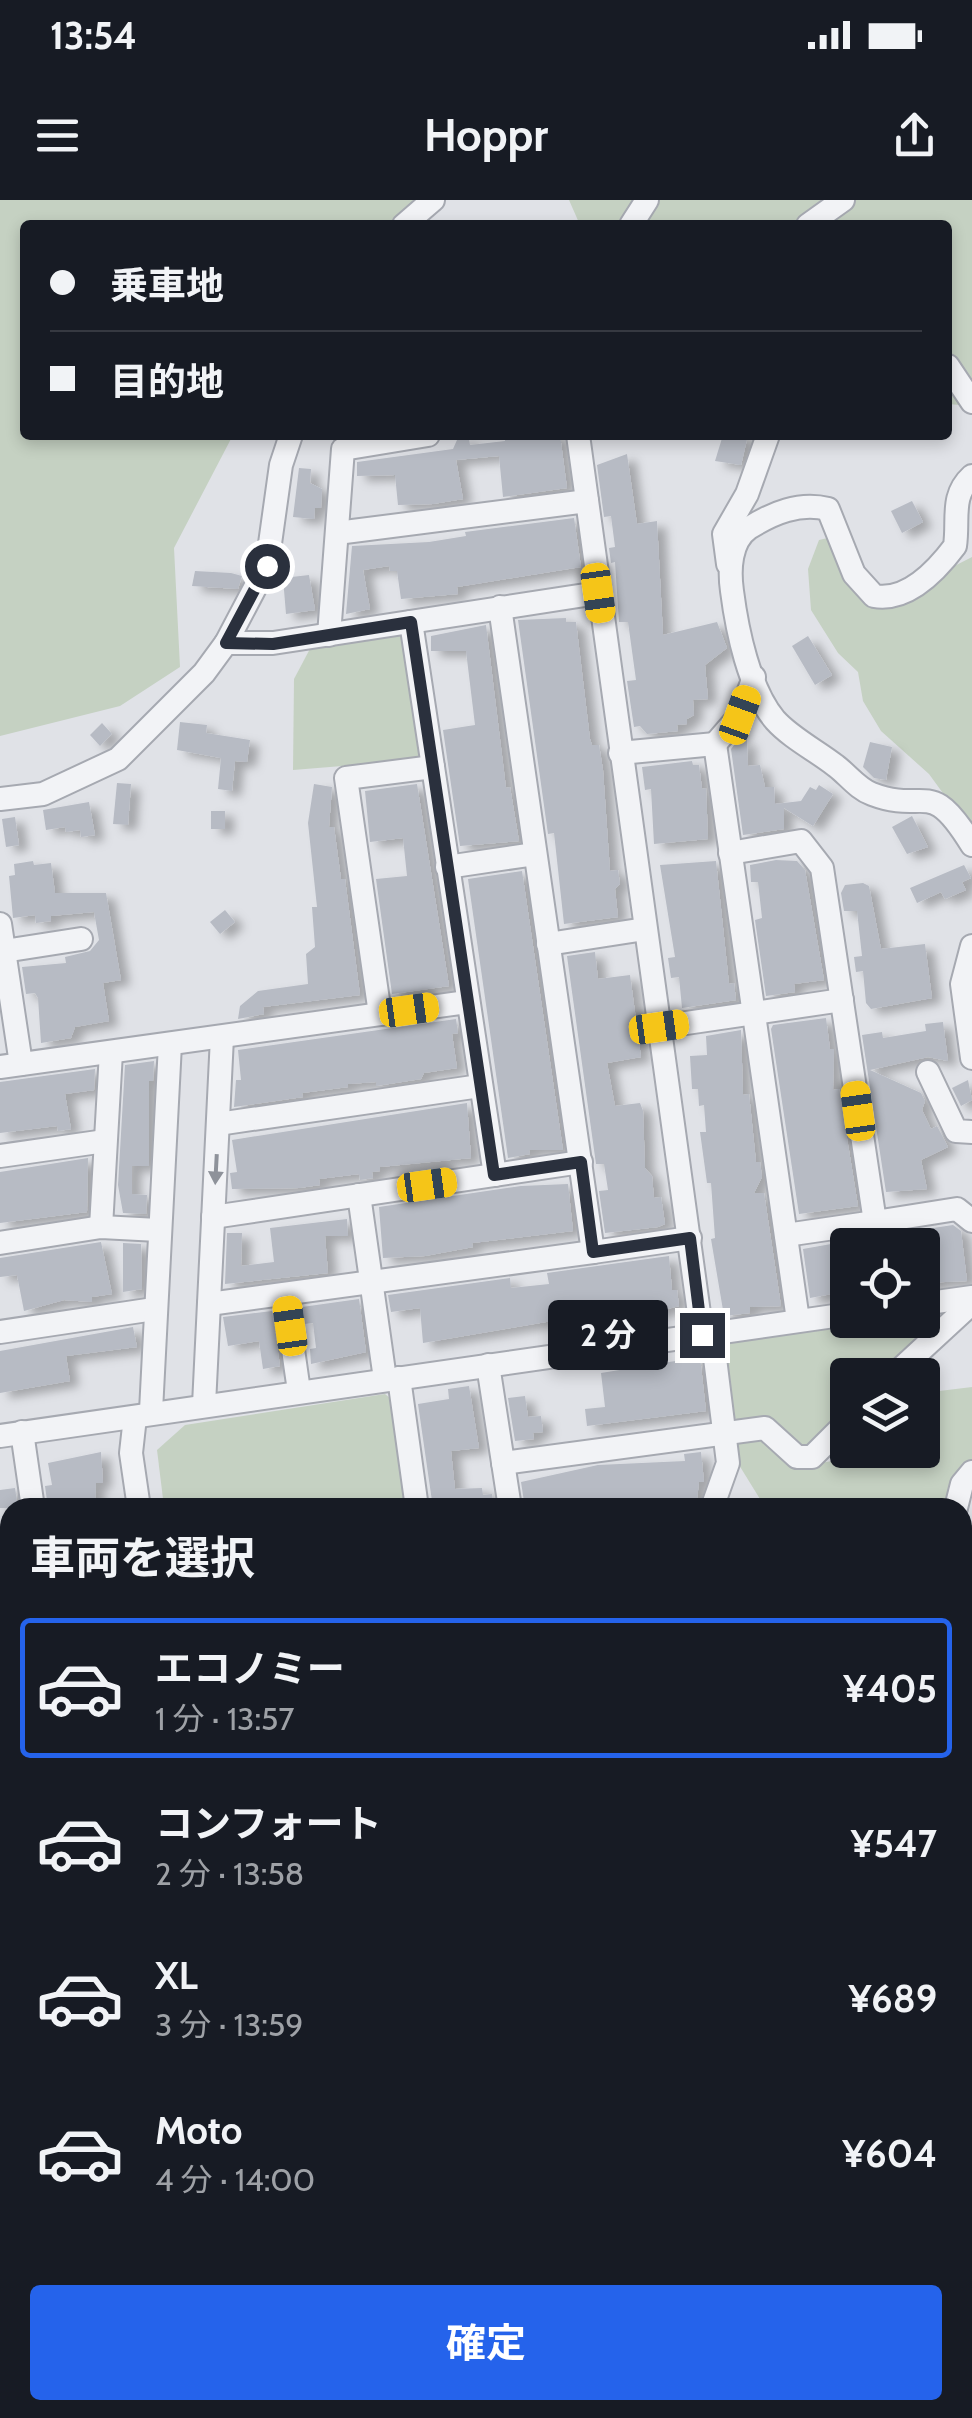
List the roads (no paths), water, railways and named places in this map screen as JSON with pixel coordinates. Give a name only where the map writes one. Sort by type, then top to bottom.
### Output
[{"type":"street","points":[[410,220],[434,200]]},
{"type":"street","points":[[815,220],[843,200]]},
{"type":"street","points":[[952,372],[972,402]]},
{"type":"street","points":[[0,799],[42,794],[118,760],[226,643],[267,566],[290,440]]},
{"type":"street","points":[[579,440],[690,1238],[726,1433],[728,1464],[716,1498]]},
{"type":"street","points":[[766,440],[747,494],[724,534],[734,610],[754,677],[776,720],[864,791],[889,799],[929,800],[946,808],[972,844]]},
{"type":"street","points":[[329,635],[343,449],[352,441]]},
{"type":"street","points":[[729,567],[742,533],[771,514],[816,506],[828,509],[854,574],[874,596],[898,594],[918,584],[956,546],[956,502],[961,486],[972,476]]},
{"type":"street","points":[[337,533],[587,501]]},
{"type":"street","points":[[226,643],[273,644],[598,593]]},
{"type":"street","points":[[500,607],[593,1252]]},
{"type":"street","points":[[411,622],[494,1175]]},
{"type":"street","points":[[620,753],[715,744],[740,715],[754,677]]},
{"type":"street","points":[[715,744],[798,1320]]},
{"type":"street","points":[[380,1014],[346,778],[433,767]]},
{"type":"street","points":[[730,852],[801,841],[822,868],[875,1222]]},
{"type":"street","points":[[447,867],[535,854]]},
{"type":"street","points":[[0,924],[11,1066],[467,1002]]},
{"type":"street","points":[[548,944],[645,929]]},
{"type":"street","points":[[4,951],[82,939]]},
{"type":"street","points":[[972,946],[962,1002],[972,1058]]},
{"type":"street","points":[[659,1027],[842,1000]]},
{"type":"street","points":[[204,1404],[222,1037]]},
{"type":"street","points":[[138,1498],[131,1453],[143,1414],[154,1310],[170,1044]]},
{"type":"street","points":[[102,1227],[111,1052]]},
{"type":"street","points":[[928,1072],[956,1131],[972,1132]]},
{"type":"street","points":[[218,1124],[480,1086]]},
{"type":"street","points":[[0,1156],[105,1140]]},
{"type":"street","points":[[213,1216],[581,1162]]},
{"type":"street","points":[[359,1195],[371,1282],[415,1498]]},
{"type":"street","points":[[786,1235],[956,1210],[972,1221]]},
{"type":"street","points":[[0,1243],[102,1227],[158,1230]]},
{"type":"street","points":[[209,1304],[690,1238]]},
{"type":"street","points":[[285,1294],[299,1391]]},
{"type":"street","points":[[940,1304],[970,1304]]},
{"type":"street","points":[[912,1358],[970,1304]]},
{"type":"street","points":[[0,1332],[154,1310]]},
{"type":"street","points":[[30,1498],[11,1434],[830,1316]]},
{"type":"street","points":[[488,1365],[508,1498]]},
{"type":"street","points":[[503,1463],[765,1428],[797,1458],[812,1457],[830,1439]]},
{"type":"street","points":[[961,1498],[962,1484],[972,1472]]}]
